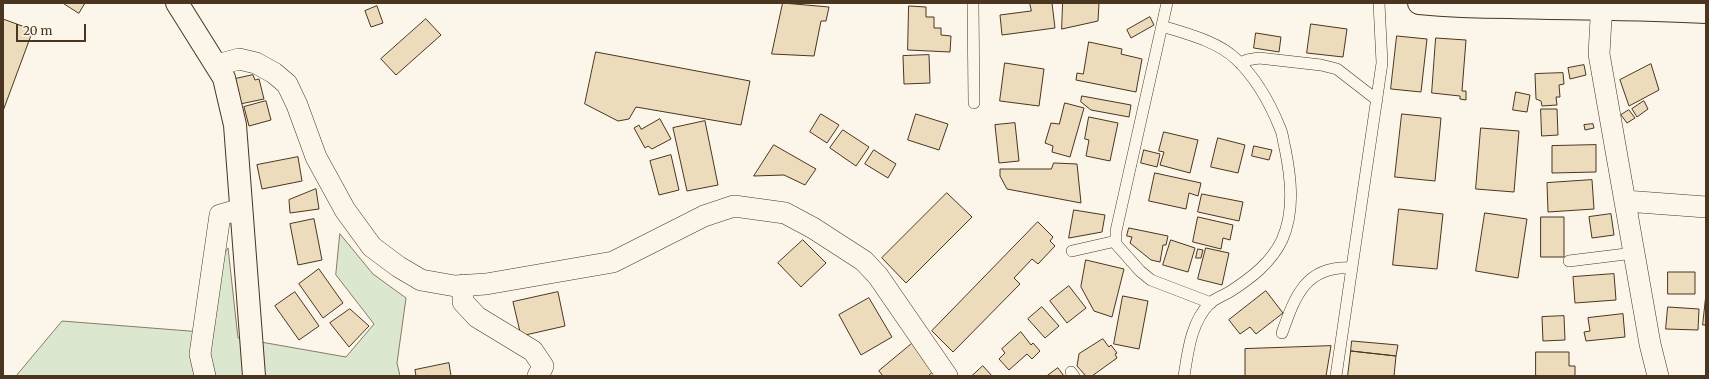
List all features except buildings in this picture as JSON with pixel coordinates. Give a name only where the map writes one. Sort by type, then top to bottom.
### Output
[{"type":"main road","points":[[177,3],[224,78],[234,125],[242,209],[254,376]]},
{"type":"main road","points":[[1419,3],[1445,6],[1605,6],[1706,12]]},
{"type":"street","points":[[1605,6],[1599,54],[1650,344],[1658,376]]},
{"type":"street","points":[[217,65],[239,59],[256,63],[274,73],[286,84],[297,105],[316,157],[345,210],[372,247],[399,268],[421,280],[455,286],[486,284],[613,262],[704,216],[734,206],[785,213],[813,228],[864,261],[878,276],[947,376]]},
{"type":"street","points":[[1625,201],[1706,207]]},
{"type":"street","points":[[205,376],[200,354],[220,215],[242,209]]},
{"type":"street","points":[[462,285],[463,302],[477,317],[533,351],[543,366],[538,376]]},
{"type":"lane","points":[[973,3],[974,103]]},
{"type":"lane","points":[[1167,3],[1130,163],[1116,231],[1116,244],[1123,254],[1151,280],[1211,303]]},
{"type":"lane","points":[[1336,376],[1382,63],[1379,3]]},
{"type":"lane","points":[[1162,26],[1193,35],[1221,49],[1240,63],[1268,102],[1281,129],[1290,176],[1290,211],[1282,240],[1267,262],[1253,277],[1211,303],[1195,325],[1189,346],[1184,376]]},
{"type":"lane","points":[[1240,63],[1259,58],[1327,66],[1337,69],[1377,100]]},
{"type":"lane","points":[[1072,251],[1116,240]]},
{"type":"lane","points":[[1569,261],[1634,254]]},
{"type":"lane","points":[[1282,333],[1292,304],[1303,285],[1314,276],[1330,270],[1342,267],[1352,268]]},
{"type":"green space","points":[[340,234],[373,274],[406,298],[397,363],[400,376],[16,376],[62,321],[202,332],[213,270],[228,248],[238,338],[346,357],[374,324],[336,275]]}]
